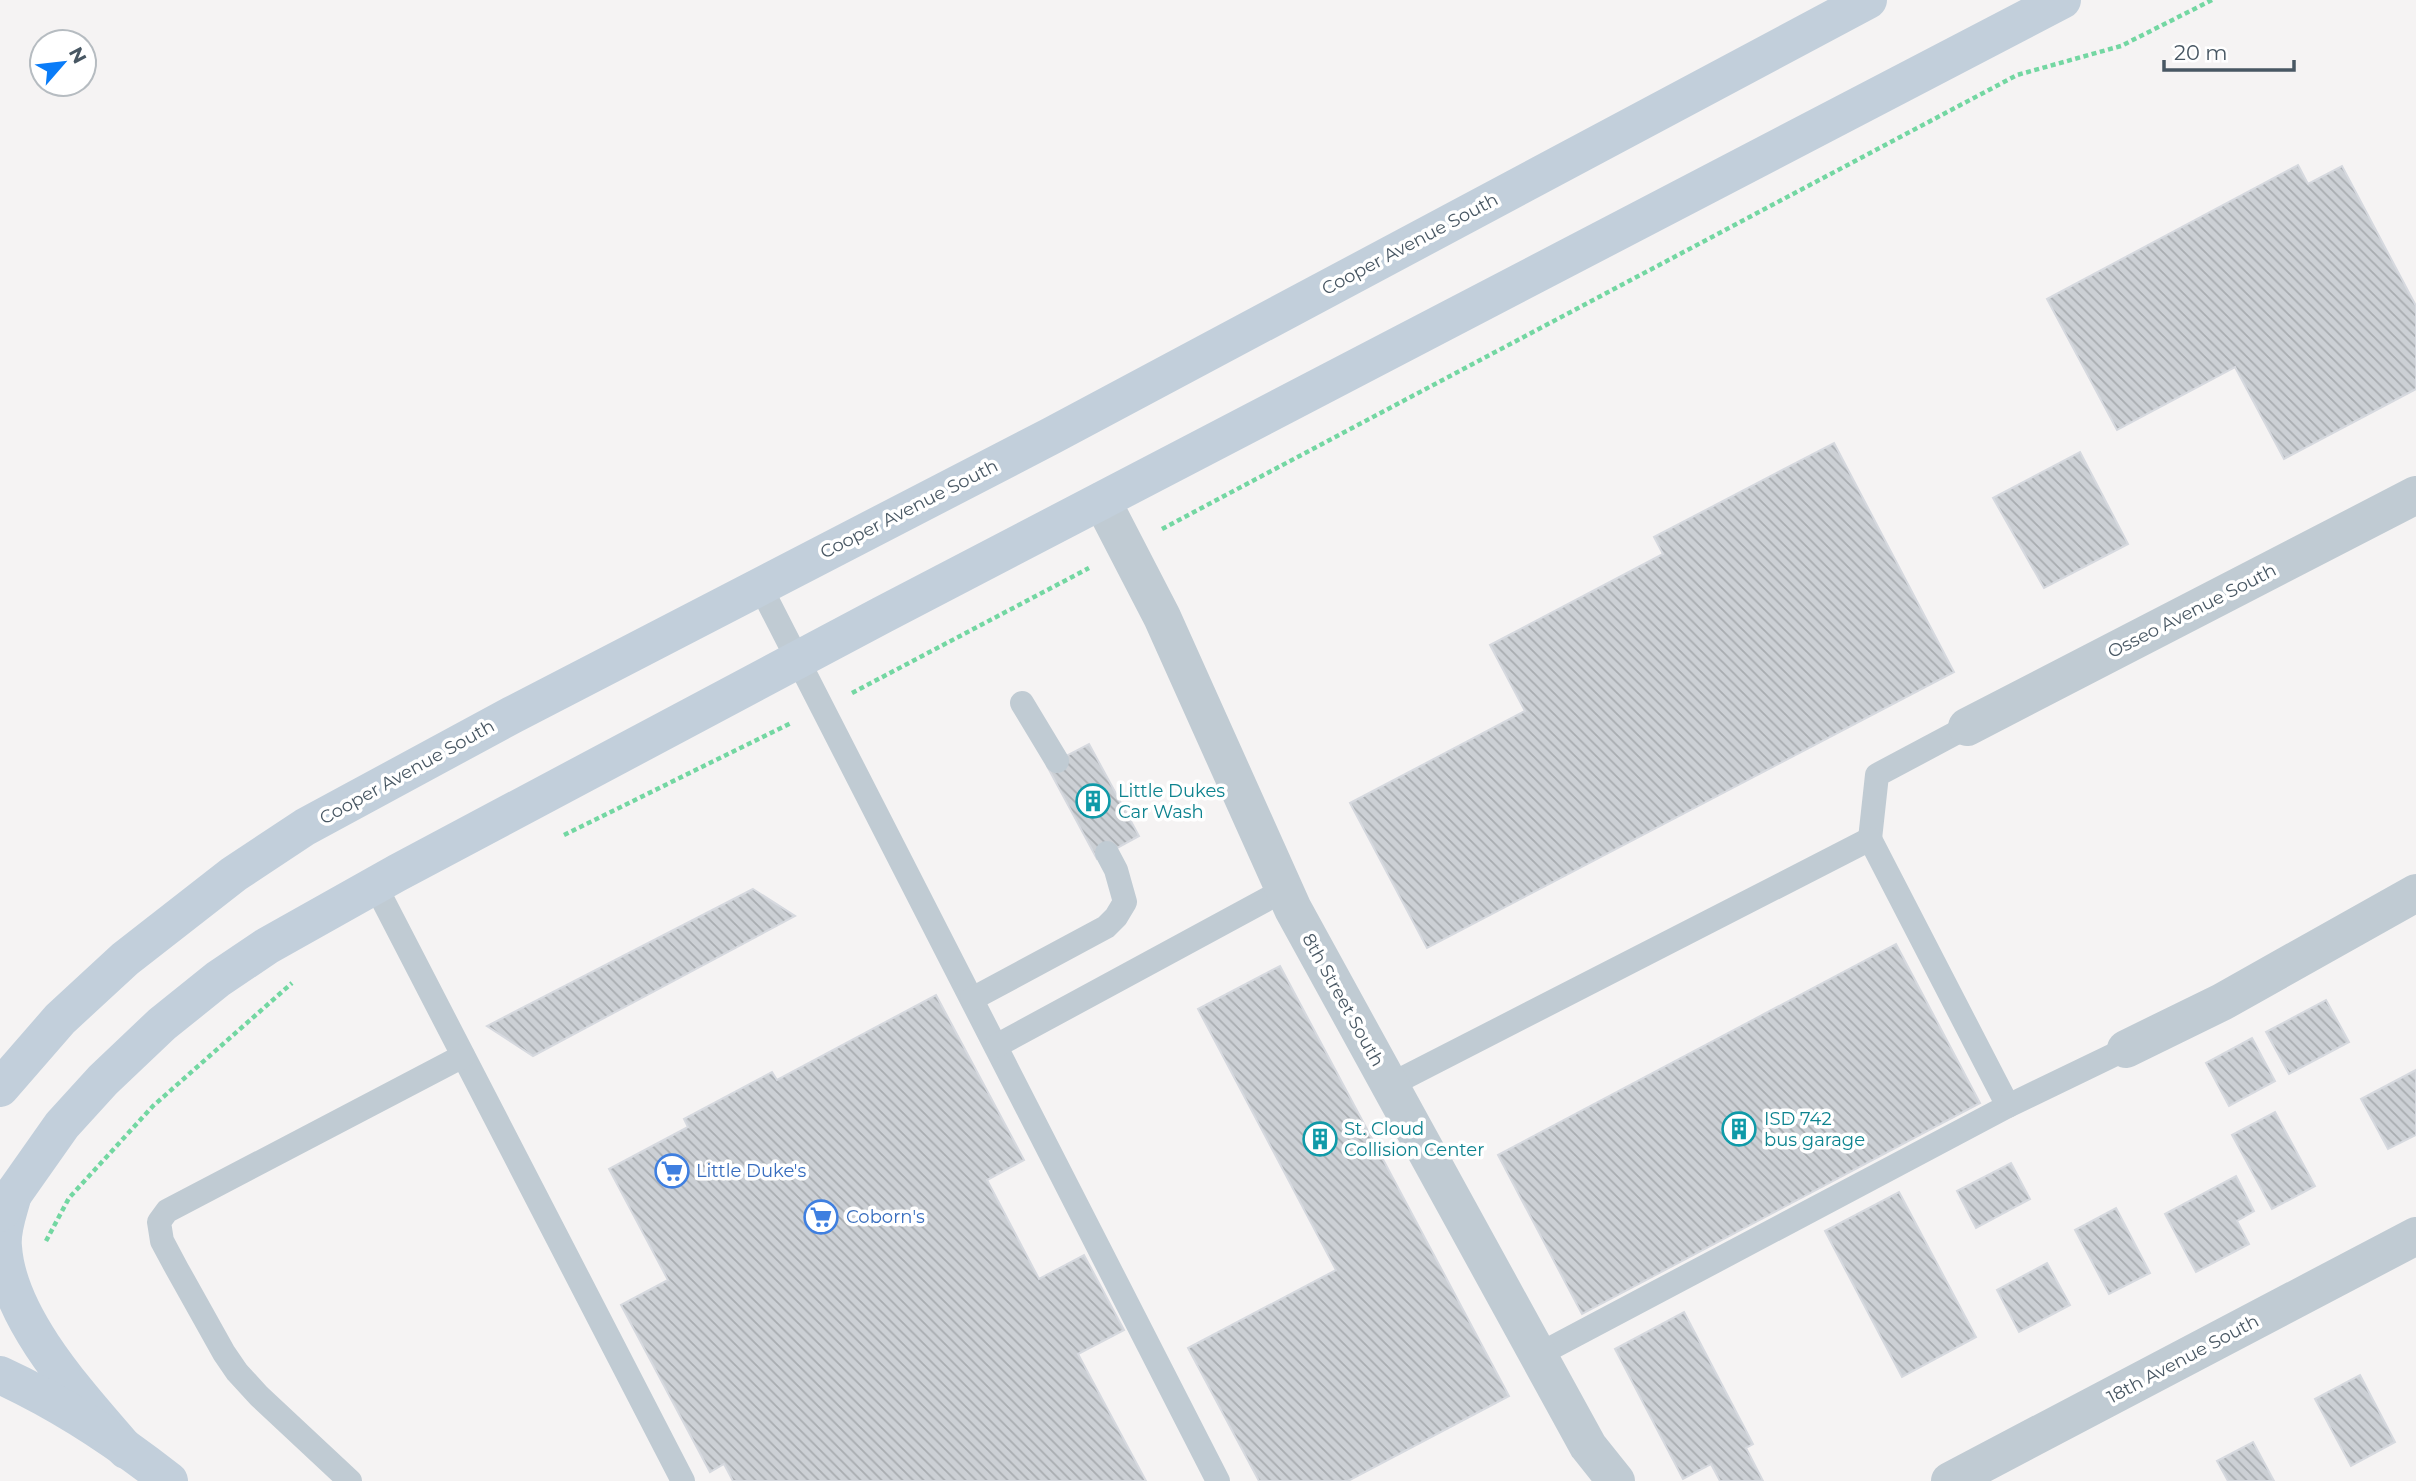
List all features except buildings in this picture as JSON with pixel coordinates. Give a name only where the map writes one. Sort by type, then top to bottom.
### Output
[{"type":"main road","name":"Cooper Avenue South","points":[[0,1088],[60,1019],[125,959],[234,874],[305,827],[512,715],[1051,436],[1868,0]]},
{"type":"main road","points":[[126,1450],[50,1356],[16,1294],[3,1245],[7,1204],[62,1125],[103,1080],[162,1024],[218,979],[267,946],[375,885],[797,660],[2062,0]]},
{"type":"main road","points":[[0,1375],[47,1397],[93,1426],[169,1481]]},
{"type":"street","name":"Osseo Avenue South","points":[[1967,727],[2416,495]]},
{"type":"street","name":"8th Street South","points":[[1102,501],[1202,702],[1284,890],[1588,1446],[1616,1481]]},
{"type":"street","points":[[2126,1049],[2222,1002],[2416,893]]},
{"type":"street","name":"18th Avenue South","points":[[1950,1481],[2416,1237]]},
{"type":"lane","points":[[760,586],[1218,1481]]},
{"type":"lane","points":[[1023,703],[1058,761]]},
{"type":"lane","points":[[1967,727],[1877,775],[1870,839],[2008,1106]]},
{"type":"lane","points":[[1390,1085],[1870,839]]},
{"type":"lane","points":[[972,999],[1106,927],[1116,917],[1125,902],[1116,870],[1107,853]]},
{"type":"lane","points":[[375,885],[683,1481]]},
{"type":"lane","points":[[996,1046],[1284,890]]},
{"type":"lane","points":[[1538,1355],[2008,1106],[2126,1049]]},
{"type":"lane","points":[[350,1481],[237,1372],[162,1241],[159,1222],[167,1212],[463,1056]]},
{"type":"path","points":[[553,841],[821,708],[2017,75],[2122,46],[2212,0]]},
{"type":"path","points":[[43,1246],[69,1198],[153,1106],[295,981]]},
{"type":"place","name":"Little Dukes Car Wash","points":[[1093,801]]},
{"type":"place","name":"ISD 742 bus garage","points":[[1739,1129]]},
{"type":"place","name":"St. Cloud Collision Center","points":[[1320,1139]]},
{"type":"place","name":"Little Duke's","points":[[672,1171]]},
{"type":"place","name":"Coborn's","points":[[821,1217]]}]
